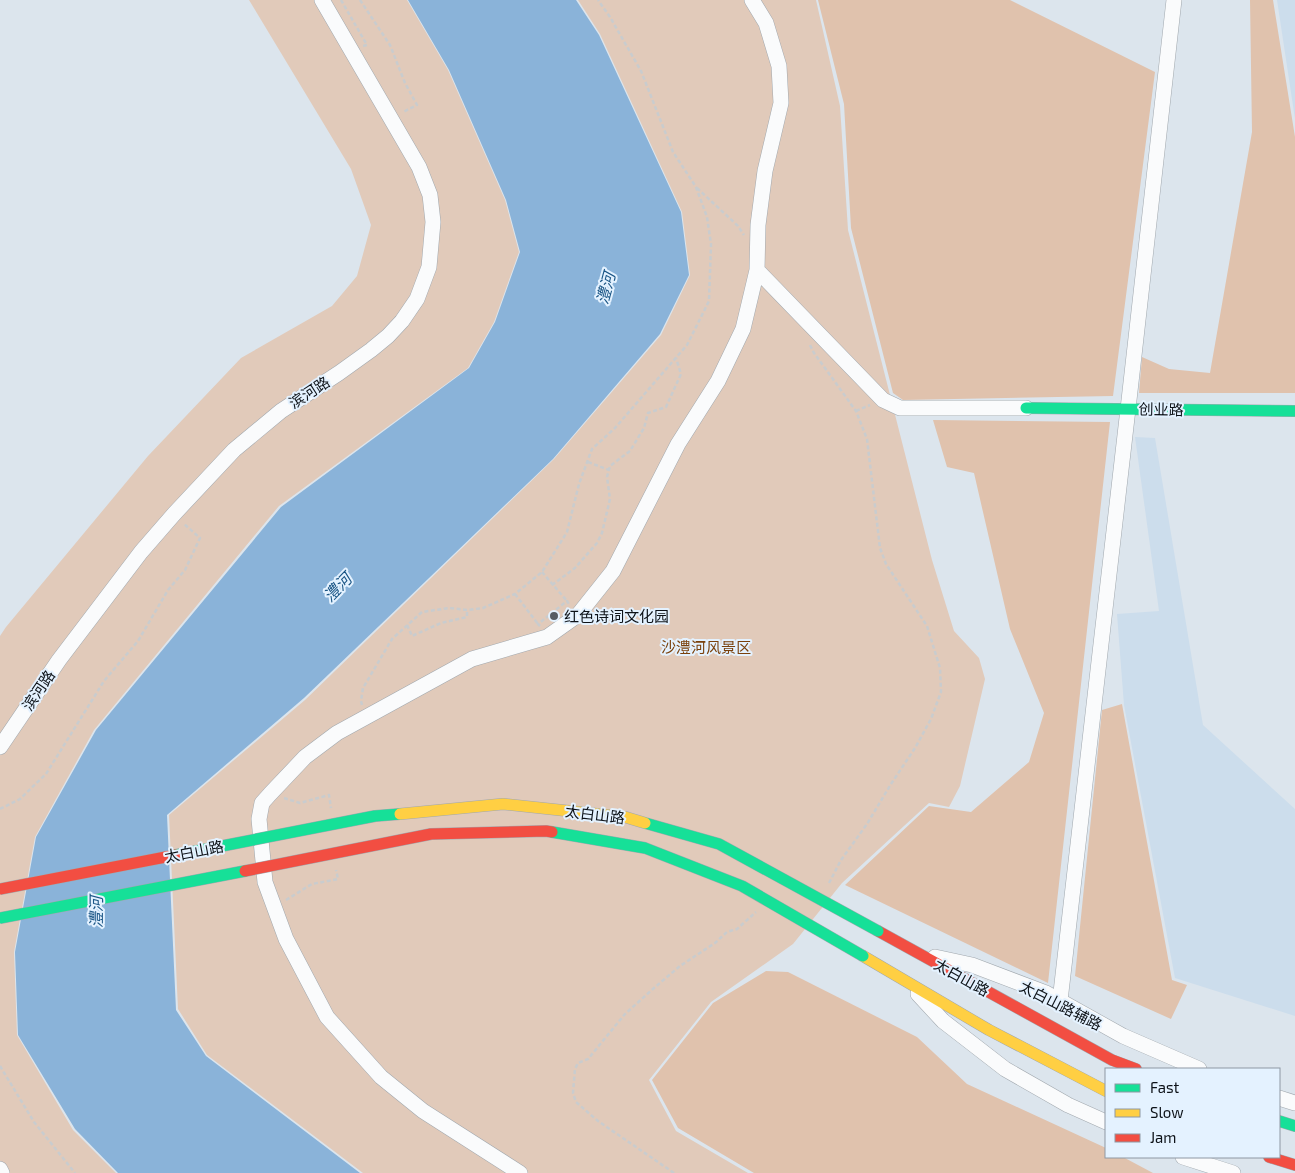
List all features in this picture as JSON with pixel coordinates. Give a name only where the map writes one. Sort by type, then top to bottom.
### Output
[{"type":"main road","name":"创业路","points":[[1026,408],[1295,411]]},
{"type":"main road","name":"太白山路","points":[[0,889],[375,816],[503,804],[625,817],[719,844],[1112,1060],[1133,1068]]},
{"type":"main road","name":"太白山路","points":[[0,918],[431,834],[546,831],[644,848],[742,886],[989,1030],[1105,1090]]},
{"type":"main road","points":[[1280,1121],[1295,1126]]},
{"type":"main road","points":[[1272,1158],[1295,1165]]},
{"type":"street","name":"滨河路","points":[[0,747],[59,660],[141,552],[174,514],[234,450],[281,411],[339,373],[388,336],[402,321],[417,299],[429,267],[433,222],[430,195],[419,167],[322,0]]},
{"type":"street","points":[[520,1173],[423,1111],[381,1077],[327,1017],[286,939],[265,882],[259,819],[262,803],[305,757],[337,733],[472,660],[548,637],[578,615],[613,571],[678,444],[718,381],[743,329],[757,270],[758,225],[765,172],[781,103],[779,66],[766,23],[752,0]]},
{"type":"street","points":[[1060,1001],[1174,0]]},
{"type":"street","points":[[757,270],[883,400],[900,408],[1026,408]]},
{"type":"street","name":"太白山路辅路","points":[[919,954],[972,965],[1046,993],[1122,1036],[1197,1068]]},
{"type":"street","points":[[907,982],[943,1021],[1004,1069],[1068,1105],[1105,1122]]},
{"type":"street","points":[[1280,1098],[1295,1103]]},
{"type":"street","points":[[1186,1158],[1233,1173]]},
{"type":"street","points":[[0,1169],[2,1173]]},
{"type":"path","points":[[360,0],[390,45],[404,82],[417,105]]},
{"type":"path","points":[[598,0],[641,71],[673,152],[696,187],[738,226],[757,253]]},
{"type":"path","points":[[366,718],[360,701],[363,688],[392,639],[422,612],[449,608],[467,610],[483,608],[515,594],[542,572],[567,532],[579,484],[592,449],[615,428],[688,345],[709,301],[711,244],[706,217],[696,187]]},
{"type":"path","points":[[809,344],[856,411],[867,439],[880,548],[886,564],[926,626],[940,668],[942,692],[916,748],[842,860],[820,900]]},
{"type":"path","points":[[552,584],[575,568],[597,543],[602,533],[610,498],[607,477],[610,466],[630,451],[644,428],[648,413],[666,407],[681,374],[676,358]]},
{"type":"path","points":[[588,462],[609,470]]},
{"type":"path","points":[[0,809],[20,798],[46,774],[104,681],[138,641],[168,590],[185,570],[200,538],[174,514]]},
{"type":"path","points":[[542,572],[567,601]]},
{"type":"path","points":[[515,594],[538,624]]},
{"type":"path","points":[[407,625],[412,636],[441,624],[467,617],[467,610]]},
{"type":"path","points":[[300,802],[329,795]]},
{"type":"path","points":[[273,905],[282,902],[312,884],[338,879]]},
{"type":"path","points":[[674,1173],[598,1121],[576,1102],[573,1093],[575,1069],[578,1063],[588,1059],[625,1014],[654,988],[680,966],[715,943],[727,932],[737,929],[768,901]]},
{"type":"path","points":[[0,1066],[34,1122],[75,1173]]},
{"type":"shaded area","points":[[818,0],[1010,0],[1155,72],[1113,396],[903,400],[893,393],[851,228],[844,104]]},
{"type":"shaded area","points":[[1250,0],[1273,0],[1295,137],[1295,393],[1139,393],[1142,357],[1169,369],[1210,373],[1252,132]]},
{"type":"shaded area","points":[[1277,0],[1295,0],[1295,119]]},
{"type":"shaded area","points":[[933,420],[1110,422],[1048,983],[845,885],[929,806],[971,812],[1029,762],[1044,713],[1010,629],[974,473],[947,467]]},
{"type":"shaded area","points":[[1135,437],[1155,438],[1203,725],[1295,809],[1295,1016],[1175,978],[1124,705],[1117,614],[1159,611]]},
{"type":"shaded area","points":[[1122,704],[1172,980],[1187,985],[1171,1019],[1075,976],[1102,710]]},
{"type":"shaded area","points":[[766,971],[788,972],[917,1037],[967,1084],[1105,1148],[1105,1158],[1125,1158],[1153,1173],[754,1173],[678,1128],[652,1080],[713,1003]]},
{"type":"green space","points":[[249,0],[407,0],[448,70],[505,200],[519,252],[494,322],[468,368],[279,506],[94,730],[35,837],[14,952],[17,1035],[73,1130],[116,1173],[0,1173],[0,636],[148,456],[241,358],[332,306],[357,276],[371,225],[351,169]]},
{"type":"green space","name":"沙澧河风景区","points":[[578,0],[816,0],[840,106],[848,230],[932,560],[954,631],[979,658],[985,679],[960,786],[949,807],[929,803],[842,883],[793,944],[711,1002],[649,1080],[676,1131],[748,1173],[363,1173],[207,1055],[178,1009],[169,815],[305,700],[554,459],[661,335],[690,275],[682,212],[600,34]]},
{"type":"water","name":"澧河","points":[[408,0],[576,0],[599,35],[681,212],[689,275],[660,334],[553,459],[304,698],[167,815],[176,1010],[206,1056],[360,1173],[118,1173],[75,1129],[18,1035],[15,952],[36,837],[96,730],[281,507],[469,368],[495,322],[520,252],[506,200],[449,70]]},
{"type":"traffic: fast","points":[[1026,408],[1295,411]]},
{"type":"traffic: fast","points":[[176,855],[375,816],[400,814]]},
{"type":"traffic: fast","points":[[645,823],[719,844],[878,931]]},
{"type":"traffic: fast","points":[[552,832],[645,848],[742,886],[863,956]]},
{"type":"traffic: fast","points":[[0,918],[245,871]]},
{"type":"traffic: fast","points":[[1280,1121],[1295,1126]]},
{"type":"traffic: slow","points":[[400,814],[503,804],[625,817],[645,823]]},
{"type":"traffic: slow","points":[[863,956],[989,1030],[1105,1090]]},
{"type":"traffic: jam","points":[[245,871],[431,834],[552,832]]},
{"type":"traffic: jam","points":[[0,889],[176,855]]},
{"type":"traffic: jam","points":[[878,931],[1112,1060],[1133,1068]]},
{"type":"traffic: jam","points":[[1272,1158],[1295,1165]]},
{"type":"place","name":"红色诗词文化园","points":[[554,616]]}]
